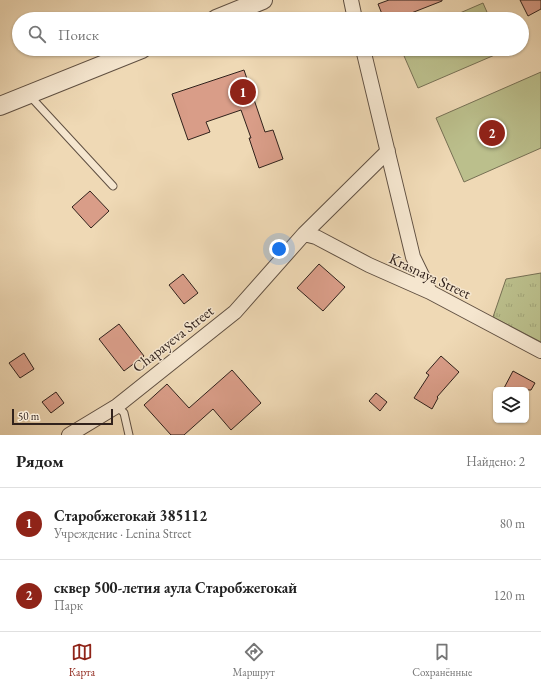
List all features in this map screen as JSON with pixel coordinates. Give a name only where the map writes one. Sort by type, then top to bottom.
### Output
[{"type":"street","points":[[350,0],[353,12]]},
{"type":"street","points":[[231,12],[255,1]]},
{"type":"street","points":[[0,106],[125,56]]},
{"type":"street","points":[[364,56],[413,257],[430,292]]},
{"type":"street","name":"Chapayeva Street","points":[[69,435],[117,406],[235,312],[304,234],[388,151]]},
{"type":"street","name":"Krasnaya Street","points":[[304,234],[316,237],[369,265],[430,292],[541,351]]},
{"type":"lane","points":[[29,95],[113,186]]},
{"type":"lane","points":[[117,406],[124,413],[129,435]]},
{"type":"green space","points":[[483,3],[487,12],[462,12]]},
{"type":"green space","points":[[404,56],[492,56],[418,88]]},
{"type":"green space","points":[[541,72],[541,148],[464,182],[436,118]]},
{"type":"green space","points":[[541,273],[541,342],[493,317],[506,279]]},
{"type":"building","points":[[389,0],[442,0],[414,12],[381,12],[378,4]]},
{"type":"building","points":[[520,0],[541,0],[541,9],[529,15],[529,12],[526,12]]},
{"type":"building","points":[[244,70],[265,132],[273,130],[283,159],[259,168],[249,138],[251,138],[241,110],[206,122],[210,132],[188,140],[172,94]]},
{"type":"building","points":[[90,191],[109,211],[91,228],[72,207]]},
{"type":"building","points":[[319,264],[345,287],[323,311],[297,288]]},
{"type":"building","points":[[183,274],[198,293],[184,304],[169,285]]},
{"type":"building","points":[[119,324],[144,356],[124,371],[99,339]]},
{"type":"building","points":[[24,353],[34,369],[20,378],[9,363]]},
{"type":"building","points":[[441,356],[459,372],[437,397],[438,398],[432,409],[414,398],[429,375],[426,373]]},
{"type":"building","points":[[232,370],[261,403],[231,430],[213,409],[184,435],[171,435],[144,405],[167,384],[189,408]]},
{"type":"building","points":[[513,371],[535,383],[531,390],[529,390],[529,387],[505,387]]},
{"type":"building","points":[[56,392],[64,403],[51,413],[42,402]]},
{"type":"building","points":[[376,393],[387,402],[380,411],[369,401]]},
{"type":"place","name":"Старобжегокай 385112","points":[[243,92]]},
{"type":"place","name":"сквер 500-летия аула Старобжегокай","points":[[492,133]]}]
